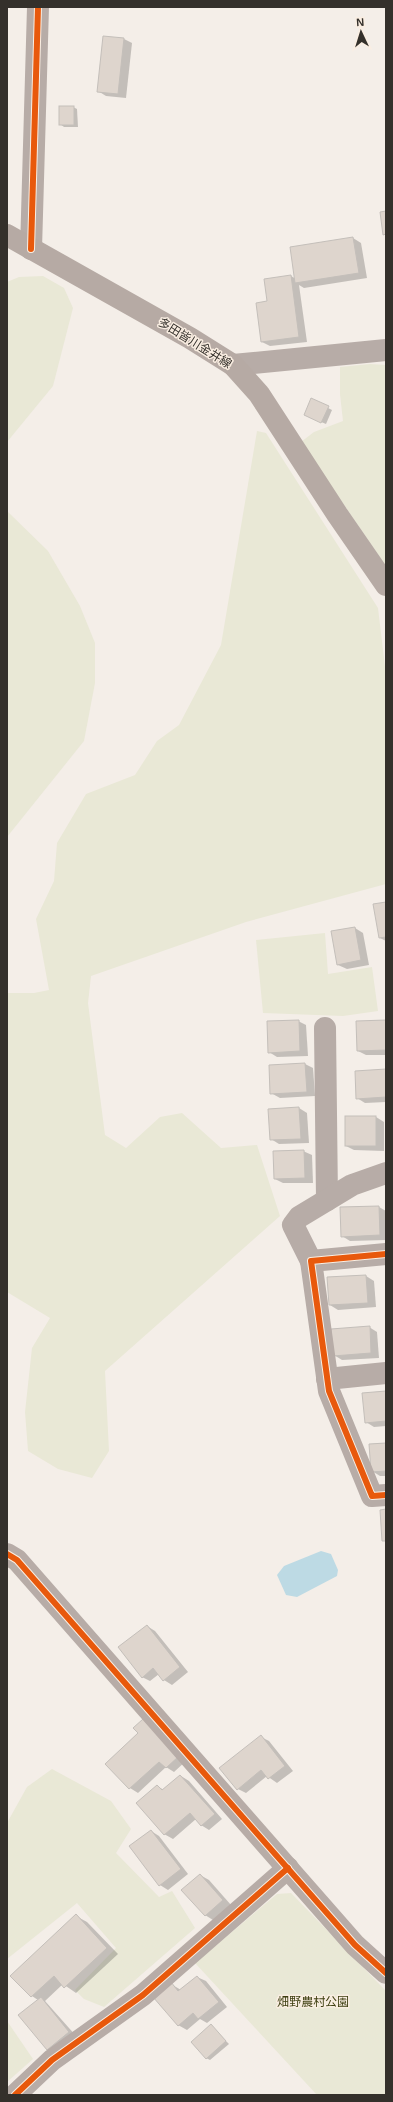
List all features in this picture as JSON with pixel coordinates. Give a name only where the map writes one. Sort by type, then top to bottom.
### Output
[{"type":"main road","name":"多田皆川金井線","points":[[7,235],[190,338],[233,365],[259,394],[386,585]]},
{"type":"street","points":[[31,249],[38,7]]},
{"type":"street","points":[[233,365],[370,350],[386,350]]},
{"type":"street","points":[[325,1028],[327,1200]]},
{"type":"street","points":[[386,1173],[352,1185],[299,1217],[293,1225],[311,1261],[329,1391],[372,1496],[386,1495]]},
{"type":"street","points":[[311,1261],[386,1254]]},
{"type":"street","points":[[327,1379],[386,1373]]},
{"type":"street","points":[[7,1554],[17,1560],[355,1945],[386,1973]]},
{"type":"street","points":[[15,2095],[52,2060],[143,1995],[288,1868]]},
{"type":"green space","points":[[43,276],[64,288],[73,308],[53,386],[7,442],[7,282],[19,277]]},
{"type":"green space","points":[[370,364],[386,365],[386,566],[301,442],[314,432],[343,421],[340,394],[340,367]]},
{"type":"green space","points":[[257,431],[266,433],[378,608],[386,675],[386,884],[246,922],[91,976],[88,1003],[105,1135],[126,1148],[160,1117],[182,1113],[221,1148],[257,1145],[280,1216],[105,1371],[109,1451],[92,1478],[58,1469],[28,1451],[25,1412],[32,1348],[50,1318],[7,1292],[7,993],[34,993],[49,990],[36,919],[54,881],[57,843],[86,794],[135,775],[157,741],[179,725],[221,645]]},
{"type":"green space","points":[[7,511],[48,551],[80,606],[95,643],[95,683],[84,741],[7,837]]},
{"type":"green space","points":[[325,933],[328,974],[372,967],[378,1011],[343,1016],[263,1013],[256,940]]},
{"type":"green space","points":[[52,1769],[111,1801],[131,1829],[116,1853],[159,1897],[172,1891],[195,1928],[104,2007],[84,1999],[75,1990],[116,1948],[77,1903],[7,1959],[7,1823],[27,1787]]},
{"type":"green space","name":"畑野農村公園","points":[[291,1893],[386,1991],[386,2095],[317,2095],[195,1963],[277,1894]]},
{"type":"green space","points":[[7,2021],[33,2059],[7,2082]]},
{"type":"water","points":[[321,1551],[331,1554],[338,1570],[337,1576],[297,1597],[286,1595],[277,1575],[284,1566]]},
{"type":"building","points":[[103,36],[124,38],[118,94],[97,92]]},
{"type":"building","points":[[59,106],[74,106],[74,125],[59,125]]},
{"type":"building","points":[[386,211],[386,234],[383,235],[380,212]]},
{"type":"building","points":[[353,237],[359,273],[295,283],[290,247]]},
{"type":"building","points":[[291,275],[299,337],[261,342],[256,303],[267,301],[264,279]]},
{"type":"building","points":[[311,398],[329,406],[321,423],[304,415]]},
{"type":"building","points":[[386,902],[386,937],[379,938],[373,904]]},
{"type":"building","points":[[355,927],[361,960],[337,965],[331,931]]},
{"type":"building","points":[[299,1020],[300,1051],[268,1053],[267,1021]]},
{"type":"building","points":[[386,1020],[386,1050],[357,1051],[356,1021]]},
{"type":"building","points":[[305,1063],[307,1092],[270,1094],[269,1065]]},
{"type":"building","points":[[386,1069],[386,1097],[356,1099],[355,1071]]},
{"type":"building","points":[[299,1107],[301,1139],[270,1140],[268,1109]]},
{"type":"building","points":[[345,1116],[376,1116],[376,1146],[345,1146]]},
{"type":"building","points":[[304,1150],[305,1178],[274,1179],[273,1151]]},
{"type":"building","points":[[379,1206],[380,1235],[341,1237],[340,1207]]},
{"type":"building","points":[[366,1275],[368,1303],[329,1305],[327,1277]]},
{"type":"building","points":[[370,1326],[371,1353],[333,1356],[331,1329]]},
{"type":"building","points":[[386,1391],[386,1421],[365,1423],[362,1393]]},
{"type":"building","points":[[386,1443],[386,1471],[371,1472],[369,1444]]},
{"type":"building","points":[[386,1509],[386,1541],[382,1541],[380,1510]]},
{"type":"building","points":[[147,1625],[180,1667],[163,1681],[153,1668],[142,1678],[118,1647]]},
{"type":"building","points":[[143,1719],[179,1756],[166,1768],[159,1762],[129,1789],[105,1764],[138,1733],[133,1728]]},
{"type":"building","points":[[261,1735],[285,1766],[268,1779],[261,1770],[237,1790],[219,1768]]},
{"type":"building","points":[[180,1775],[215,1814],[201,1826],[190,1813],[164,1835],[136,1803],[157,1785],[162,1790]]},
{"type":"building","points":[[151,1830],[181,1869],[159,1886],[129,1846]]},
{"type":"building","points":[[200,1874],[223,1900],[205,1916],[181,1890]]},
{"type":"building","points":[[76,1914],[107,1948],[64,1988],[54,1976],[31,1997],[10,1976]]},
{"type":"building","points":[[197,1976],[219,2002],[198,2019],[193,2013],[178,2026],[153,1997],[171,1982],[178,1991]]},
{"type":"building","points":[[41,1997],[69,2032],[47,2050],[18,2015]]},
{"type":"building","points":[[211,2024],[226,2041],[206,2059],[191,2042]]},
{"type":"cycle path","points":[[31,249],[38,7]]},
{"type":"cycle path","points":[[386,1254],[311,1261],[329,1391],[372,1496],[386,1495]]},
{"type":"cycle path","points":[[7,1554],[17,1560],[355,1945],[386,1973]]},
{"type":"cycle path","points":[[15,2095],[52,2060],[143,1995],[288,1868]]}]
